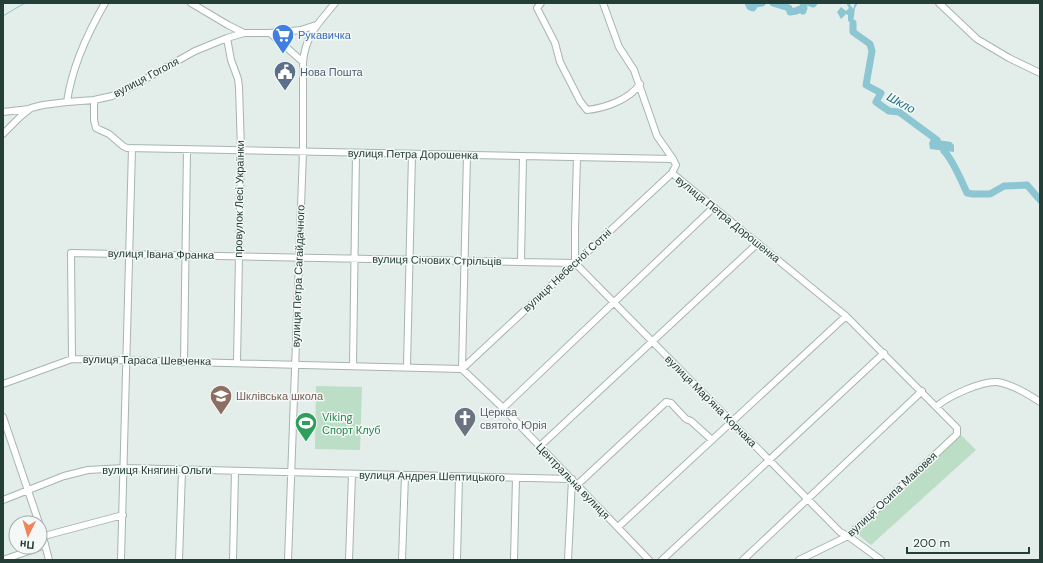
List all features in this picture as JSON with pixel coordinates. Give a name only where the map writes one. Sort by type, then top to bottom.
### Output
[{"type":"street","points":[[68,102],[80,52],[105,3]]},
{"type":"street","points":[[192,3],[244,33]]},
{"type":"street","name":"вулиця Петра Сагайдачного","points":[[288,560],[303,152],[304,49],[308,37],[316,25],[335,3]]},
{"type":"street","points":[[541,3],[537,8],[555,43],[560,62],[580,101],[587,110],[615,103],[635,91],[640,84]]},
{"type":"street","points":[[939,3],[977,39],[1009,58],[1040,73]]},
{"type":"street","points":[[602,4],[619,47],[634,70],[640,84],[657,136],[673,159]]},
{"type":"street","name":"вулиця Гоголя","points":[[3,134],[31,108],[43,105],[94,100],[112,96],[132,87],[195,51],[227,38],[244,33],[270,33],[301,30],[316,25]]},
{"type":"street","points":[[270,33],[303,62]]},
{"type":"street","name":"провулок Лесі Українки","points":[[227,38],[231,60],[238,79],[241,150],[237,362]]},
{"type":"street","points":[[94,100],[94,120],[96,128],[109,134],[123,146],[132,148],[121,560]]},
{"type":"street","points":[[3,112],[31,108]]},
{"type":"street","name":"вулиця Петра Дорошенка","points":[[132,148],[673,159],[676,165],[672,173],[846,316],[937,406],[957,428],[957,431]]},
{"type":"street","points":[[184,361],[187,149]]},
{"type":"street","points":[[353,365],[356,153]]},
{"type":"street","points":[[406,366],[412,154]]},
{"type":"street","points":[[295,363],[462,368],[467,155]]},
{"type":"street","points":[[521,262],[523,156]]},
{"type":"street","points":[[575,263],[577,157]]},
{"type":"street","name":"вулиця Небесної Сотні","points":[[462,368],[672,173]]},
{"type":"street","points":[[503,408],[714,207]]},
{"type":"street","points":[[540,446],[758,243]]},
{"type":"street","name":"вулиця Івана Франка","points":[[72,359],[71,253],[299,257]]},
{"type":"street","name":"вулиця Січових Стрільців","points":[[299,257],[575,263]]},
{"type":"street","name":"вулиця Мар'яна Корчака","points":[[575,263],[840,532],[848,536],[881,560]]},
{"type":"street","points":[[618,528],[846,316]]},
{"type":"street","points":[[662,560],[884,353]]},
{"type":"street","name":"вулиця Тараса Шевченка","points":[[3,384],[72,359],[295,363]]},
{"type":"street","name":"Центральна вулиця","points":[[462,368],[503,408],[649,560]]},
{"type":"street","points":[[937,406],[948,398],[989,382],[1003,384],[1040,402]]},
{"type":"street","points":[[744,560],[922,391]]},
{"type":"street","points":[[577,485],[666,402],[670,403],[686,419],[691,421],[712,440]]},
{"type":"street","points":[[3,417],[37,515]]},
{"type":"street","name":"вулиця Осипа Маковея","points":[[799,560],[848,536],[954,437],[957,431]]},
{"type":"street","name":"вулиця Княгині Ольги","points":[[3,500],[64,476],[88,470],[124,468],[291,472]]},
{"type":"street","points":[[179,560],[182,470]]},
{"type":"street","points":[[233,560],[235,471]]},
{"type":"street","name":"вулиця Андрея Шептицького","points":[[291,472],[572,480]]},
{"type":"street","points":[[349,560],[352,474]]},
{"type":"street","points":[[402,560],[405,475]]},
{"type":"street","points":[[457,560],[459,477]]},
{"type":"street","points":[[514,560],[516,478]]},
{"type":"street","points":[[568,560],[572,480]]},
{"type":"street","points":[[48,535],[122,515]]},
{"type":"street","points":[[3,560],[17,555]]},
{"type":"green space","points":[[316,386],[362,387],[360,450],[315,449]]},
{"type":"green space","points":[[961,435],[976,450],[871,545],[856,533]]},
{"type":"water","points":[[846,3],[849,3],[853,9],[855,3],[858,3],[855,8],[853,23],[848,21],[848,15],[846,14],[841,19],[837,12],[841,7],[846,11],[849,8]]},
{"type":"water","points":[[931,139],[951,142],[954,145],[954,152],[930,149],[929,143]]},
{"type":"waterway","points":[[3,16],[23,4],[28,3]]},
{"type":"waterway","name":"Шкло","points":[[748,3],[750,7],[753,8],[755,4],[762,3]]},
{"type":"waterway","name":"Шкло","points":[[773,3],[789,8],[790,12],[800,9],[803,11],[803,3]]},
{"type":"waterway","name":"Шкло","points":[[810,3],[814,3]]},
{"type":"waterway","name":"Шкло","points":[[853,23],[853,32],[870,44],[872,51],[866,85],[881,93],[876,102],[889,111],[899,112],[937,140]]},
{"type":"waterway","name":"Шкло","points":[[944,151],[954,165],[967,193],[990,194],[1004,186],[1027,185],[1040,200]]},
{"type":"place","name":"Рукавичка","points":[[283,54]]},
{"type":"place","name":"Нова Пошта","points":[[285,92]]},
{"type":"place","name":"Шклівська школа","points":[[221,416]]},
{"type":"place","name":"Церква святого Юрія","points":[[465,438]]},
{"type":"place","name":"Viking Спорт Клуб","points":[[306,442]]}]
